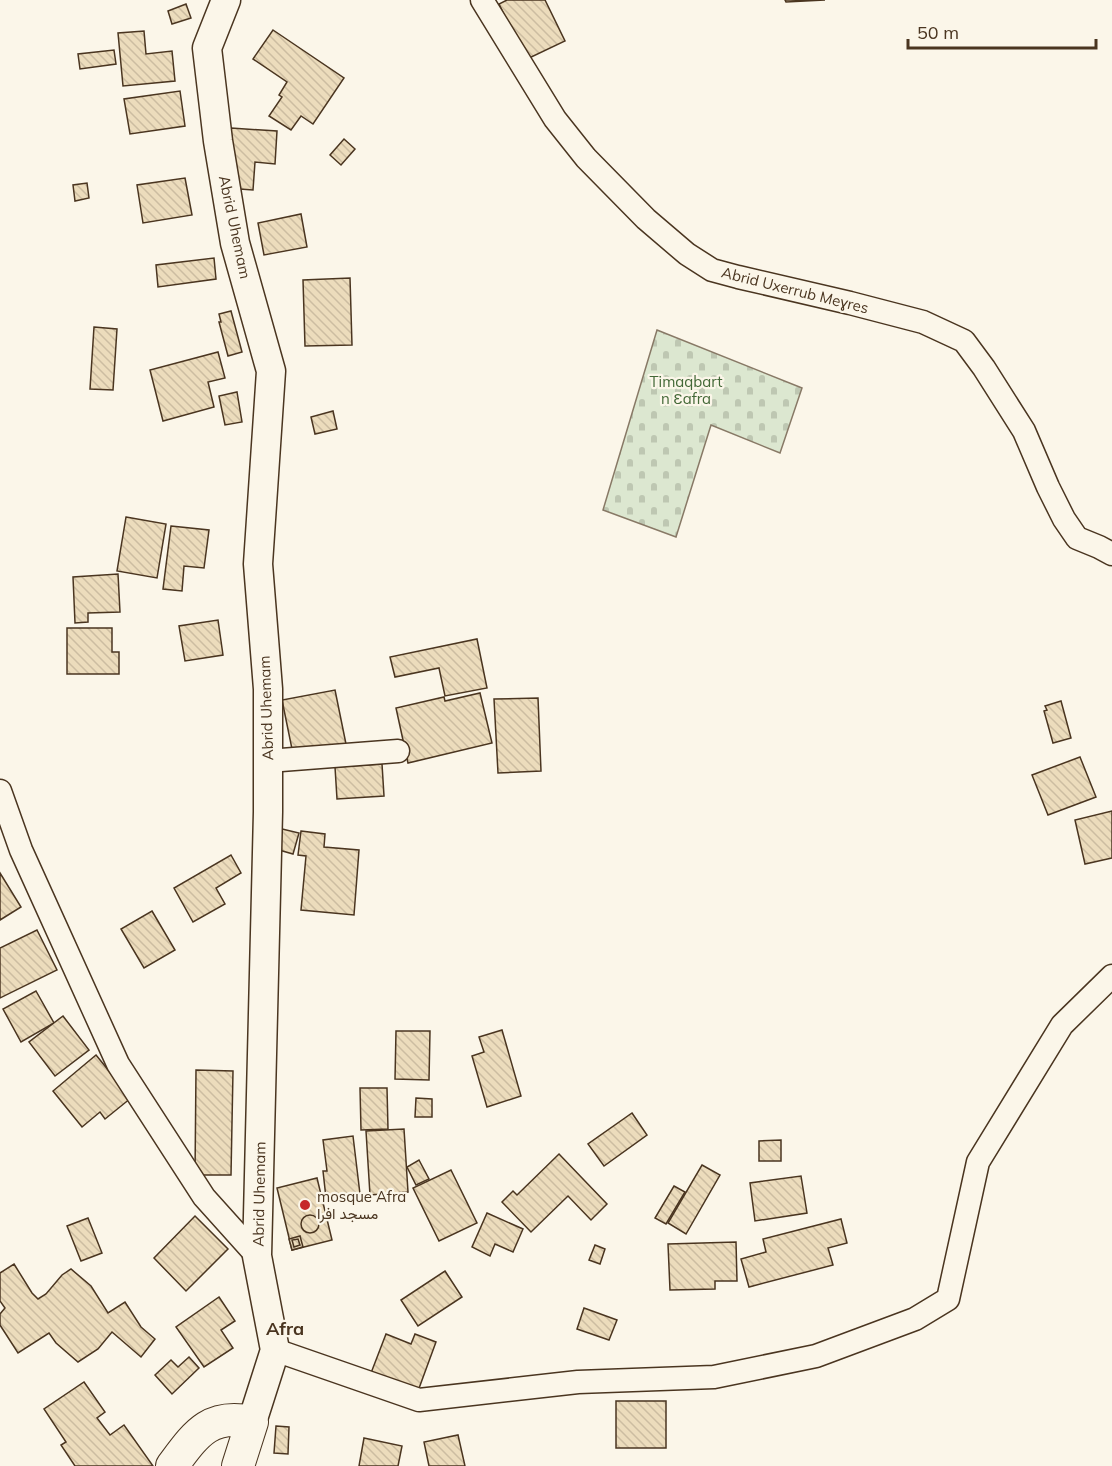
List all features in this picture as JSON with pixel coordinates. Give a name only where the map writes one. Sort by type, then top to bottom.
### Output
[{"type":"main road","points":[[172,1466],[194,1437],[216,1422],[236,1419],[252,1422],[238,1466]]},
{"type":"street","name":"Abrid Uhemam","points":[[226,0],[207,48],[215,118],[235,243],[271,371],[258,564],[268,689],[268,812],[257,1256],[275,1350],[252,1422]]},
{"type":"street","name":"Abrid Uxerrub Meɣres","points":[[482,0],[555,119],[586,158],[646,219],[687,254],[712,270],[923,322],[964,341],[1024,431],[1048,487],[1064,519],[1077,538],[1112,554]]},
{"type":"street","points":[[268,761],[398,751]]},
{"type":"street","points":[[0,791],[21,849],[118,1064],[204,1197],[257,1256]]},
{"type":"street","points":[[275,1350],[419,1400],[578,1382],[714,1377],[816,1356],[915,1319],[948,1299],[978,1162],[1062,1025],[1112,976]]},
{"type":"green space","name":"Timaqbart n Ɛafra","points":[[657,330],[802,388],[780,453],[711,425],[676,537],[603,510]]},
{"type":"building","points":[[507,0],[545,0],[565,41],[525,60],[499,4]]},
{"type":"building","points":[[785,0],[825,0],[786,2]]},
{"type":"building","points":[[186,4],[191,18],[172,24],[168,11]]},
{"type":"building","points":[[273,30],[344,78],[313,124],[301,116],[291,130],[269,116],[282,97],[279,95],[287,82],[253,59]]},
{"type":"building","points":[[144,31],[146,54],[172,51],[175,81],[123,86],[118,33]]},
{"type":"building","points":[[114,50],[116,64],[80,69],[78,54]]},
{"type":"building","points":[[180,91],[185,126],[130,134],[124,99]]},
{"type":"building","points":[[231,128],[277,131],[275,164],[255,162],[253,190],[226,188]]},
{"type":"building","points":[[344,139],[355,149],[341,165],[330,155]]},
{"type":"building","points":[[185,178],[192,215],[143,223],[137,185]]},
{"type":"building","points":[[87,183],[89,198],[75,201],[73,185]]},
{"type":"building","points":[[301,214],[307,247],[264,255],[258,223]]},
{"type":"building","points":[[214,258],[216,279],[158,287],[156,265]]},
{"type":"building","points":[[350,278],[352,345],[305,346],[303,280]]},
{"type":"building","points":[[231,311],[242,352],[228,356],[219,314]]},
{"type":"building","points":[[94,327],[117,329],[113,390],[90,389]]},
{"type":"building","points":[[218,352],[225,378],[208,382],[214,407],[163,421],[150,370]]},
{"type":"building","points":[[237,392],[242,422],[225,425],[219,396]]},
{"type":"building","points":[[333,411],[337,429],[315,434],[311,417]]},
{"type":"building","points":[[126,517],[166,524],[157,578],[117,571]]},
{"type":"building","points":[[171,526],[209,530],[204,568],[184,566],[182,591],[163,589]]},
{"type":"building","points":[[118,574],[120,612],[88,613],[88,622],[75,623],[73,577]]},
{"type":"building","points":[[218,620],[223,655],[185,661],[179,626]]},
{"type":"building","points":[[67,628],[112,628],[112,652],[119,652],[119,674],[67,674]]},
{"type":"building","points":[[477,639],[487,688],[445,696],[439,668],[395,677],[390,657]]},
{"type":"building","points":[[335,690],[346,744],[293,754],[282,700]]},
{"type":"building","points":[[480,693],[492,743],[408,763],[396,708],[444,697],[445,701]]},
{"type":"building","points":[[538,698],[541,771],[498,773],[494,699]]},
{"type":"building","points":[[1061,701],[1071,738],[1053,743],[1044,711],[1047,710],[1045,706]]},
{"type":"building","points":[[1080,757],[1096,797],[1048,815],[1032,775]]},
{"type":"building","points":[[382,764],[384,796],[337,799],[335,767]]},
{"type":"building","points":[[1112,811],[1112,858],[1085,864],[1075,820]]},
{"type":"building","points":[[278,828],[299,833],[293,854],[272,848]]},
{"type":"building","points":[[301,831],[325,834],[324,847],[359,850],[354,915],[301,910],[306,856],[298,855]]},
{"type":"building","points":[[231,855],[241,873],[216,888],[225,904],[193,922],[174,888]]},
{"type":"building","points":[[0,873],[21,907],[0,920]]},
{"type":"building","points":[[152,911],[175,950],[144,968],[121,929]]},
{"type":"building","points":[[37,930],[57,970],[0,998],[0,948]]},
{"type":"building","points":[[36,991],[54,1023],[21,1042],[3,1009]]},
{"type":"building","points":[[63,1016],[89,1050],[55,1076],[29,1042]]},
{"type":"building","points":[[502,1030],[521,1096],[487,1107],[472,1056],[484,1052],[479,1037]]},
{"type":"building","points":[[396,1031],[430,1031],[429,1080],[395,1079]]},
{"type":"building","points":[[96,1055],[131,1098],[105,1119],[100,1112],[82,1127],[53,1091]]},
{"type":"building","points":[[196,1070],[233,1071],[231,1175],[195,1175]]},
{"type":"building","points":[[360,1088],[387,1088],[388,1129],[361,1130]]},
{"type":"building","points":[[416,1098],[432,1099],[432,1117],[415,1117]]},
{"type":"building","points":[[632,1113],[647,1135],[604,1166],[588,1144]]},
{"type":"building","points":[[404,1129],[408,1192],[370,1195],[366,1131]]},
{"type":"building","points":[[353,1136],[360,1194],[326,1198],[323,1171],[327,1171],[323,1140]]},
{"type":"building","points":[[781,1140],[781,1161],[759,1161],[759,1141]]},
{"type":"building","points":[[559,1154],[607,1204],[591,1220],[568,1196],[531,1232],[502,1202],[513,1191],[517,1195]]},
{"type":"building","points":[[419,1160],[429,1179],[416,1185],[407,1167]]},
{"type":"building","points":[[702,1165],[720,1175],[686,1234],[668,1223]]},
{"type":"building","points":[[451,1170],[477,1223],[439,1241],[413,1188]]},
{"type":"building","points":[[801,1176],[807,1213],[755,1221],[750,1183]]},
{"type":"building","points":[[317,1178],[332,1240],[292,1250],[277,1188]]},
{"type":"building","points":[[674,1186],[685,1192],[666,1224],[655,1218]]},
{"type":"building","points":[[487,1213],[523,1229],[513,1252],[495,1244],[490,1256],[472,1247]]},
{"type":"building","points":[[310,1215],[316,1218],[319,1224],[316,1230],[310,1233],[304,1230],[301,1224],[304,1218]]},
{"type":"building","points":[[195,1216],[228,1249],[186,1291],[154,1258]]},
{"type":"building","points":[[88,1218],[102,1253],[81,1261],[67,1226]]},
{"type":"building","points":[[841,1219],[847,1243],[828,1248],[833,1265],[749,1287],[741,1259],[766,1252],[763,1239]]},
{"type":"building","points":[[300,1236],[303,1247],[292,1250],[289,1239]]},
{"type":"building","points":[[298,1239],[300,1245],[294,1247],[292,1240]]},
{"type":"building","points":[[736,1242],[737,1281],[715,1281],[715,1289],[670,1290],[668,1244]]},
{"type":"building","points":[[595,1245],[605,1249],[600,1264],[589,1260]]},
{"type":"building","points":[[14,1264],[38,1299],[71,1269],[91,1286],[108,1313],[125,1302],[141,1327],[155,1339],[141,1357],[112,1332],[98,1349],[78,1362],[56,1343],[49,1333],[18,1353],[0,1325],[0,1314],[5,1308],[0,1301],[0,1273]]},
{"type":"building","points":[[445,1271],[462,1297],[418,1326],[401,1300]]},
{"type":"building","points":[[219,1297],[235,1321],[221,1330],[233,1348],[204,1367],[176,1327]]},
{"type":"building","points":[[584,1308],[617,1320],[609,1340],[577,1329]]},
{"type":"building","points":[[386,1334],[411,1344],[415,1334],[436,1342],[418,1391],[371,1373]]},
{"type":"building","points":[[189,1357],[199,1368],[172,1394],[155,1375],[171,1360],[178,1367]]},
{"type":"building","points":[[84,1382],[105,1412],[97,1418],[110,1435],[124,1425],[153,1466],[75,1466],[61,1445],[66,1442],[44,1409]]},
{"type":"building","points":[[616,1401],[666,1401],[666,1448],[616,1448]]},
{"type":"building","points":[[276,1426],[289,1427],[288,1454],[274,1453]]},
{"type":"building","points":[[458,1435],[465,1466],[429,1466],[424,1442]]},
{"type":"building","points":[[364,1438],[402,1446],[398,1466],[359,1466]]},
{"type":"place","name":"mosque Afra مسجد افرا","points":[[305,1205]]},
{"type":"district","name":"Afra","points":[[285,1328]]}]
